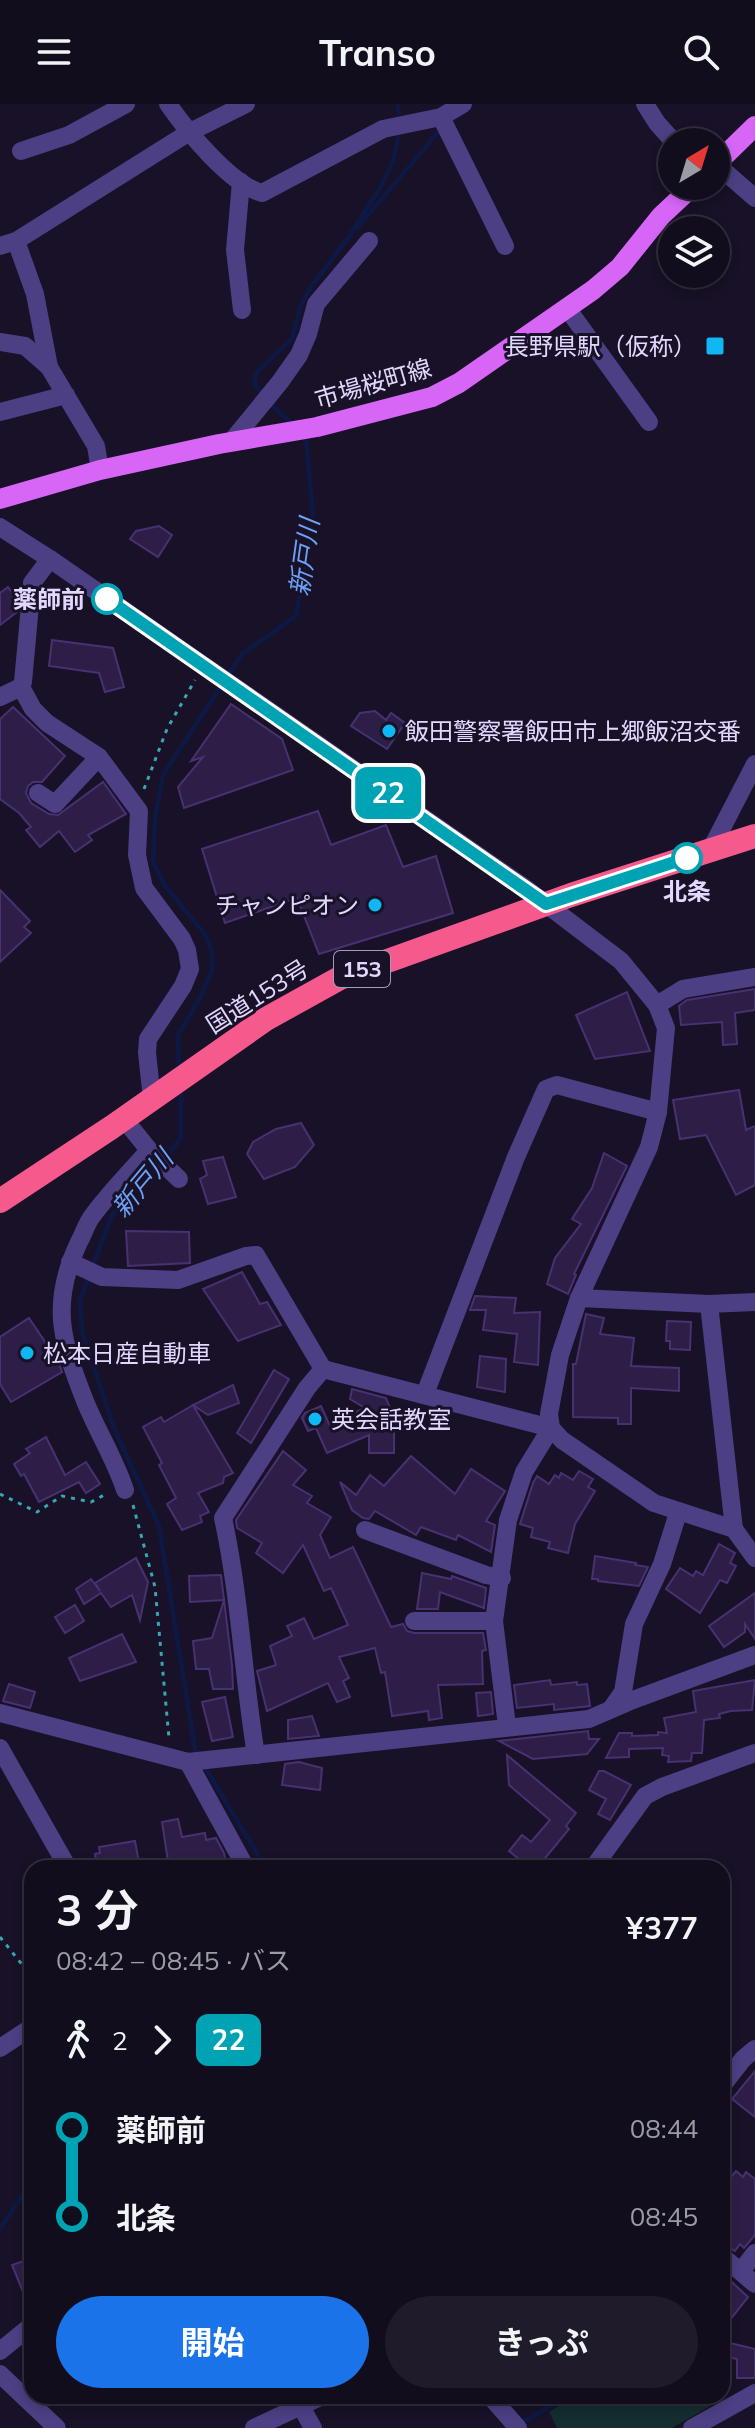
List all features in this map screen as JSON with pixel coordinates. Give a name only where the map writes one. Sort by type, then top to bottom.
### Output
[{"type":"highway","name":"国道153号","points":[[0,1201],[266,1019],[340,978],[546,904],[755,836]]},
{"type":"main road","points":[[730,150],[755,126]]},
{"type":"main road","name":"市場桜町線","points":[[0,499],[100,470],[317,427],[432,397],[459,383],[593,290],[620,267],[661,216],[678,200]]},
{"type":"street","points":[[21,151],[69,135],[126,104]]},
{"type":"street","points":[[168,104],[188,133],[241,182],[251,190],[262,193],[383,129],[441,117],[463,104]]},
{"type":"street","points":[[49,367],[35,294],[8,243],[188,133],[246,104]]},
{"type":"street","points":[[645,104],[661,128]]},
{"type":"street","points":[[441,117],[505,246]]},
{"type":"street","points":[[730,176],[755,198]]},
{"type":"street","points":[[241,182],[235,250],[242,310]]},
{"type":"street","points":[[231,442],[299,355],[316,304],[369,241]]},
{"type":"street","points":[[567,308],[649,422]]},
{"type":"street","points":[[0,342],[25,346],[49,367],[96,446],[100,470]]},
{"type":"street","points":[[0,412],[66,395]]},
{"type":"street","points":[[0,527],[546,904],[621,961],[657,1005],[666,1028],[658,1112],[649,1147],[579,1298],[560,1355],[549,1414],[551,1428],[524,1472],[508,1520],[494,1621],[507,1726]]},
{"type":"street","points":[[50,559],[32,583],[21,687],[33,709],[47,723],[99,757],[139,811],[137,855],[144,888],[182,939],[190,969],[183,986],[148,1039],[147,1053],[157,1095]]},
{"type":"street","points":[[0,697],[21,687]]},
{"type":"street","points":[[38,793],[55,804],[99,757]]},
{"type":"street","points":[[710,851],[755,764]]},
{"type":"street","points":[[657,1005],[683,989],[755,977]]},
{"type":"street","points":[[425,1394],[516,1157],[546,1089],[557,1085],[658,1112]]},
{"type":"street","points":[[124,1119],[175,1174]]},
{"type":"street","points":[[125,1490],[119,1471],[85,1402],[65,1343],[62,1288],[75,1264],[91,1216],[152,1152]]},
{"type":"street","points":[[75,1264],[102,1277],[178,1280],[256,1255],[323,1369],[551,1428],[573,1448],[654,1503],[734,1529]]},
{"type":"street","points":[[579,1298],[709,1304],[755,1302]]},
{"type":"street","points":[[709,1304],[734,1529],[755,1558]]},
{"type":"street","points":[[256,1755],[234,1572],[223,1518],[307,1388],[323,1369]]},
{"type":"street","points":[[610,1709],[623,1692],[634,1624],[662,1564],[678,1513]]},
{"type":"street","points":[[365,1530],[486,1575],[502,1578]]},
{"type":"street","points":[[414,1621],[494,1621]]},
{"type":"street","points":[[0,1713],[184,1760],[216,1759],[589,1719],[755,1655]]},
{"type":"street","points":[[0,1748],[63,1860]]},
{"type":"street","points":[[599,1860],[645,1796],[755,1753]]},
{"type":"street","points":[[184,1760],[241,1860]]},
{"type":"street","points":[[0,2048],[24,2032]]},
{"type":"street","points":[[730,2076],[755,2049]]},
{"type":"street","points":[[730,2262],[748,2277],[755,2253]]},
{"type":"street","points":[[0,2351],[24,2332]]},
{"type":"street","points":[[0,2374],[24,2397]]},
{"type":"street","points":[[692,2428],[755,2393]]},
{"type":"street","points":[[32,2404],[57,2428]]},
{"type":"street","points":[[254,2428],[293,2404]]},
{"type":"street","points":[[300,2404],[313,2428]]},
{"type":"street","points":[[497,2404],[518,2428]]},
{"type":"path","points":[[139,811],[149,771],[167,729],[209,671]]},
{"type":"path","points":[[0,1494],[37,1512],[62,1496],[91,1502],[115,1488],[125,1490],[131,1498],[155,1587],[184,1760]]},
{"type":"path","points":[[0,1937],[24,1967]]},
{"type":"green space","points":[[562,2404],[712,2405],[672,2428],[557,2428],[549,2412]]},
{"type":"building","points":[[159,526],[172,535],[158,557],[130,539],[136,531]]},
{"type":"building","points":[[8,587],[18,601],[17,612],[0,625],[0,593]]},
{"type":"building","points":[[52,640],[113,648],[124,687],[105,692],[99,673],[49,666]]},
{"type":"building","points":[[231,704],[282,739],[293,770],[184,808],[178,787],[203,757],[191,761]]},
{"type":"building","points":[[13,707],[65,756],[42,782],[33,782],[28,786],[26,793],[31,803],[49,814],[58,815],[103,782],[126,814],[88,835],[92,840],[75,852],[59,831],[40,847],[26,830],[31,827],[0,799],[0,719]]},
{"type":"building","points":[[375,711],[386,720],[391,713],[405,723],[387,749],[351,726],[360,713]]},
{"type":"building","points":[[318,811],[331,845],[386,825],[403,867],[436,856],[453,913],[319,954],[297,898],[225,923],[202,849]]},
{"type":"building","points":[[0,890],[30,921],[24,927],[31,933],[0,962]]},
{"type":"building","points":[[755,989],[755,1010],[735,1013],[737,1044],[723,1045],[722,1022],[681,1025],[679,1006],[687,1000]]},
{"type":"building","points":[[627,992],[650,1051],[595,1059],[576,1015]]},
{"type":"building","points":[[739,1090],[746,1130],[755,1126],[755,1185],[736,1195],[706,1135],[680,1139],[673,1100]]},
{"type":"building","points":[[301,1123],[314,1145],[295,1167],[264,1179],[247,1154],[253,1142],[276,1129]]},
{"type":"building","points":[[604,1153],[627,1166],[574,1274],[568,1294],[547,1284],[555,1258],[581,1224],[572,1219],[592,1188]]},
{"type":"building","points":[[223,1157],[236,1197],[208,1204],[200,1179],[207,1175],[203,1161]]},
{"type":"building","points":[[126,1231],[189,1232],[190,1263],[128,1266]]},
{"type":"building","points":[[242,1272],[260,1304],[267,1302],[281,1325],[238,1341],[203,1289]]},
{"type":"building","points":[[475,1296],[516,1298],[514,1313],[540,1312],[538,1365],[514,1362],[517,1334],[483,1330],[486,1310],[470,1310]]},
{"type":"building","points":[[586,1314],[604,1318],[600,1334],[634,1338],[631,1366],[679,1368],[679,1391],[631,1388],[631,1424],[618,1424],[618,1418],[573,1417],[573,1364],[576,1364]]},
{"type":"building","name":"松本日産自動車","points":[[29,1318],[62,1372],[11,1402],[0,1384],[0,1337]]},
{"type":"building","points":[[667,1321],[691,1322],[690,1350],[670,1349],[670,1341],[666,1341]]},
{"type":"building","points":[[480,1356],[506,1359],[505,1392],[477,1387]]},
{"type":"building","points":[[274,1370],[289,1379],[251,1443],[237,1433]]},
{"type":"building","points":[[233,1385],[239,1403],[208,1415],[193,1405]]},
{"type":"building","points":[[352,1389],[386,1398],[394,1418],[394,1453],[369,1453],[369,1435],[327,1453],[316,1428],[308,1431],[302,1418],[305,1413],[321,1406],[329,1424],[365,1408],[350,1399]]},
{"type":"building","points":[[193,1405],[233,1473],[224,1477],[223,1483],[198,1493],[209,1512],[200,1516],[202,1522],[182,1530],[167,1504],[176,1498],[143,1427],[161,1417],[164,1422]]},
{"type":"building","points":[[46,1437],[65,1475],[86,1462],[100,1484],[86,1493],[79,1482],[39,1502],[24,1474],[21,1476],[14,1464],[30,1453],[26,1449]]},
{"type":"building","points":[[283,1451],[306,1470],[293,1485],[312,1496],[307,1503],[331,1517],[320,1535],[330,1558],[353,1547],[391,1627],[403,1624],[407,1631],[414,1633],[483,1633],[486,1650],[482,1651],[483,1684],[438,1685],[442,1718],[429,1720],[428,1711],[392,1716],[385,1672],[381,1673],[375,1648],[339,1657],[349,1678],[343,1681],[350,1697],[337,1702],[328,1683],[267,1711],[257,1671],[276,1665],[270,1646],[292,1636],[287,1626],[304,1618],[314,1639],[348,1625],[331,1588],[324,1591],[303,1545],[283,1573],[256,1553],[262,1543],[237,1528],[236,1520]]},
{"type":"building","points":[[411,1456],[455,1494],[471,1469],[505,1491],[486,1521],[495,1525],[491,1552],[458,1535],[456,1540],[421,1527],[416,1535],[375,1511],[369,1519],[352,1510],[340,1482],[356,1495],[370,1475],[384,1486]]},
{"type":"building","points":[[579,1471],[593,1479],[588,1487],[595,1491],[575,1524],[568,1553],[548,1548],[550,1542],[531,1537],[533,1528],[520,1524],[533,1483],[537,1476],[549,1484],[555,1475],[559,1478],[561,1473],[573,1480]]},
{"type":"building","points":[[719,1544],[735,1553],[730,1563],[736,1566],[727,1583],[720,1580],[700,1613],[666,1589],[680,1568],[693,1576],[696,1571],[703,1575]]},
{"type":"building","points":[[595,1556],[648,1567],[639,1586],[598,1581],[592,1579]]},
{"type":"building","points":[[136,1558],[148,1582],[140,1620],[132,1595],[111,1607],[101,1593],[84,1604],[76,1589],[91,1579],[100,1591],[95,1583]]},
{"type":"building","points":[[422,1573],[451,1579],[452,1576],[486,1588],[484,1608],[440,1592],[438,1609],[417,1609]]},
{"type":"building","points":[[221,1575],[232,1665],[233,1689],[213,1689],[209,1669],[196,1669],[193,1641],[212,1638],[224,1600],[190,1602],[189,1576]]},
{"type":"building","points":[[755,1593],[755,1639],[745,1624],[745,1632],[724,1647],[709,1626]]},
{"type":"building","points":[[75,1605],[84,1621],[65,1633],[55,1617]]},
{"type":"building","points":[[122,1634],[136,1662],[80,1681],[69,1658]]},
{"type":"building","points":[[550,1680],[551,1685],[587,1684],[590,1706],[554,1710],[554,1704],[517,1708],[514,1685]]},
{"type":"building","points":[[755,1680],[752,1710],[731,1711],[719,1714],[720,1718],[704,1720],[702,1753],[692,1753],[691,1761],[668,1762],[669,1756],[662,1755],[663,1748],[629,1749],[629,1757],[606,1758],[619,1733],[632,1733],[632,1736],[667,1733],[664,1718],[696,1712],[693,1691]]},
{"type":"building","points":[[9,1684],[35,1692],[30,1708],[3,1701]]},
{"type":"building","points":[[491,1692],[493,1714],[478,1716],[476,1693]]},
{"type":"building","points":[[225,1697],[233,1737],[212,1741],[202,1702]]},
{"type":"building","points":[[312,1716],[319,1736],[288,1739],[288,1720]]},
{"type":"building","points":[[588,1731],[589,1739],[599,1739],[587,1754],[533,1759],[499,1741]]},
{"type":"building","points":[[507,1755],[576,1813],[566,1826],[569,1829],[544,1860],[520,1860],[509,1851],[522,1835],[531,1842],[550,1820],[509,1785]]},
{"type":"building","points":[[299,1762],[322,1768],[320,1790],[282,1785],[285,1764]]},
{"type":"building","points":[[599,1771],[631,1785],[610,1820],[598,1814],[606,1799],[589,1790]]},
{"type":"building","points":[[178,1819],[182,1837],[205,1833],[206,1840],[216,1838],[225,1860],[168,1860],[162,1822]]},
{"type":"building","points":[[135,1841],[139,1860],[96,1860],[99,1847]]},
{"type":"building","points":[[755,2071],[755,2117],[732,2099]]},
{"type":"building","points":[[736,2171],[743,2177],[746,2172],[755,2179],[755,2235],[744,2248],[740,2244],[735,2251],[730,2248],[730,2176]]},
{"type":"building","points":[[24,2261],[24,2294],[12,2265]]},
{"type":"building","points":[[730,2280],[748,2297],[730,2320]]},
{"type":"building","points":[[730,2343],[755,2349],[755,2378],[737,2378],[737,2359],[730,2358]]},
{"type":"waterway","name":"新戸川","points":[[397,104],[399,113]]},
{"type":"waterway","points":[[357,228],[441,129]]},
{"type":"waterway","name":"新戸川","points":[[263,397],[254,382],[257,372],[292,339],[301,305],[380,188],[393,161],[398,137]]},
{"type":"waterway","name":"新戸川","points":[[270,403],[292,424]]},
{"type":"waterway","name":"新戸川","points":[[179,1071],[178,1035],[212,970],[212,951],[205,934],[166,887],[153,862],[155,819],[163,775],[242,654],[296,616],[313,515],[306,441]]},
{"type":"waterway","name":"新戸川","points":[[181,1089],[181,1138],[112,1215],[80,1300],[82,1332],[114,1428],[159,1526],[198,1755]]},
{"type":"waterway","name":"新戸川","points":[[203,1764],[261,1860]]},
{"type":"waterway","name":"新戸川","points":[[0,2229],[24,2192]]},
{"type":"waterway","points":[[523,2422],[553,2404]]},
{"type":"bus line","name":"22","points":[[107,599],[546,904],[687,858]]},
{"type":"place","name":"長野県駅（仮称）","points":[[715,346]]},
{"type":"place","name":"薬師前","points":[[107,599]]},
{"type":"place","name":"飯田警察署飯田市上郷飯沼交番","points":[[389,731]]},
{"type":"place","name":"北条","points":[[687,858]]},
{"type":"place","name":"チャンピオン","points":[[375,905]]},
{"type":"place","name":"松本日産自動車","points":[[27,1353]]},
{"type":"place","name":"英会話教室","points":[[315,1419]]}]
